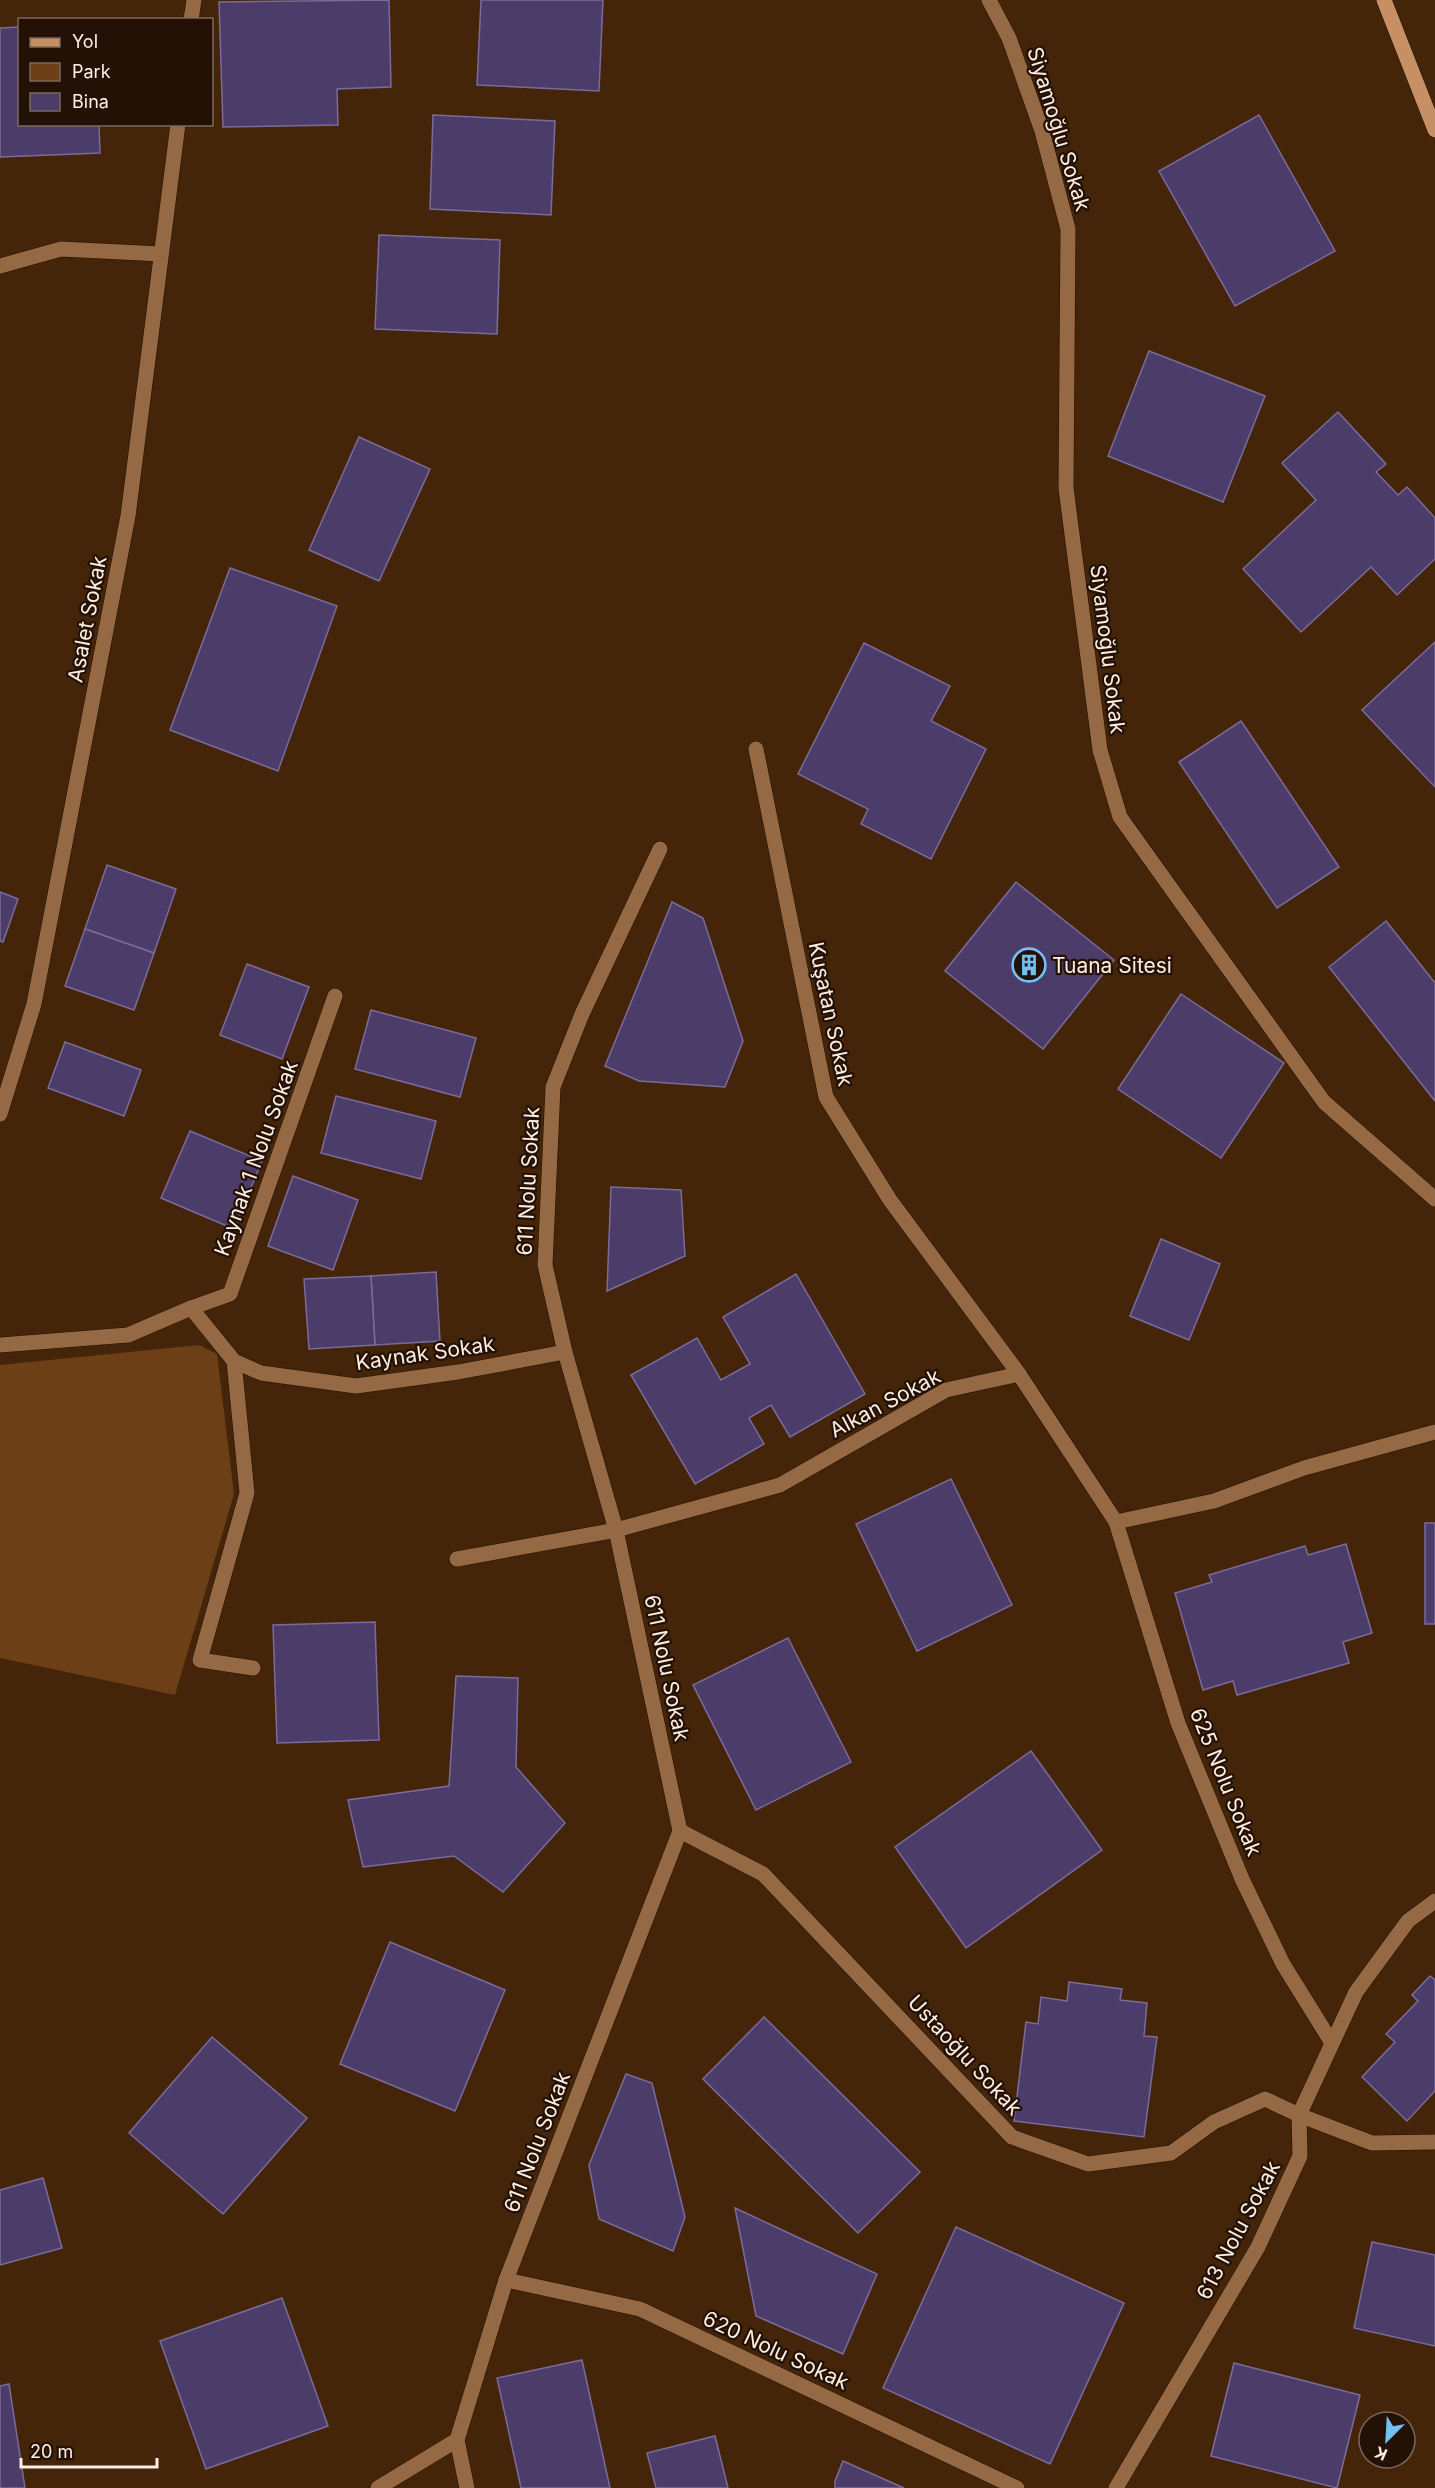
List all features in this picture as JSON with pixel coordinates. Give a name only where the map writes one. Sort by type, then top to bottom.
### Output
[{"type":"main road","points":[[1384,0],[1435,130]]},
{"type":"street","points":[[192,18],[194,0]]},
{"type":"street","name":"Siyamoğlu Sokak","points":[[989,0],[1009,38],[1042,131],[1068,229],[1066,488],[1100,750],[1120,817],[1324,1102],[1435,1199]]},
{"type":"street","name":"Asalet Sokak","points":[[0,1114],[34,1004],[128,516],[178,126]]},
{"type":"street","points":[[0,266],[61,249],[161,254]]},
{"type":"street","name":"Kuşatan Sokak","points":[[756,749],[826,1097],[890,1200],[1019,1374]]},
{"type":"street","name":"611 Nolu Sokak","points":[[467,2488],[457,2440],[506,2280],[680,1831],[616,1530],[565,1352],[545,1265],[553,1087],[582,1014],[660,849]]},
{"type":"street","name":"Kaynak 1 Nolu Sokak","points":[[191,1308],[230,1294],[335,996]]},
{"type":"street","points":[[0,1345],[128,1335],[191,1308]]},
{"type":"street","name":"Kaynak Sokak","points":[[191,1308],[234,1361],[261,1373],[356,1386],[458,1372],[565,1352]]},
{"type":"street","points":[[234,1361],[247,1493],[200,1660],[254,1668]]},
{"type":"street","points":[[1019,1374],[1116,1522],[1214,1501],[1304,1468],[1435,1432]]},
{"type":"street","name":"Alkan Sokak","points":[[457,1559],[616,1530],[780,1485],[945,1390],[1019,1374]]},
{"type":"street","name":"625 Nolu Sokak","points":[[1116,1522],[1178,1723],[1238,1868],[1283,1964],[1332,2043]]},
{"type":"street","name":"Ustaoğlu Sokak","points":[[680,1831],[763,1874],[1012,2137],[1088,2164],[1171,2153],[1214,2122],[1265,2099],[1299,2115],[1372,2143],[1435,2142]]},
{"type":"street","name":"613 Nolu Sokak","points":[[1116,2488],[1258,2247],[1300,2156],[1299,2115],[1356,1992],[1408,1921],[1435,1901]]},
{"type":"street","name":"620 Nolu Sokak","points":[[506,2280],[640,2309],[1017,2488]]},
{"type":"street","points":[[378,2488],[457,2440]]},
{"type":"green space","points":[[199,1345],[217,1354],[234,1494],[175,1695],[0,1658],[0,1365]]},
{"type":"building","points":[[389,0],[391,87],[337,89],[338,125],[223,127],[219,2]]},
{"type":"building","points":[[481,0],[603,0],[599,91],[477,85]]},
{"type":"building","points":[[18,27],[18,126],[99,126],[100,153],[0,157],[0,28]]},
{"type":"building","points":[[433,115],[555,121],[551,215],[430,209]]},
{"type":"building","points":[[1259,115],[1335,251],[1235,306],[1159,171]]},
{"type":"building","points":[[379,235],[500,240],[497,334],[375,329]]},
{"type":"building","points":[[1149,351],[1265,396],[1223,502],[1108,456]]},
{"type":"building","points":[[1338,412],[1386,464],[1376,472],[1398,495],[1407,487],[1435,518],[1435,559],[1397,595],[1371,567],[1301,632],[1243,569],[1316,500],[1282,463]]},
{"type":"building","points":[[359,437],[430,469],[379,581],[309,550]]},
{"type":"building","points":[[230,568],[337,606],[278,771],[170,730]]},
{"type":"building","points":[[1435,642],[1435,787],[1362,710]]},
{"type":"building","points":[[864,643],[950,686],[931,721],[986,749],[931,859],[861,824],[868,809],[798,774]]},
{"type":"building","points":[[1241,721],[1339,867],[1277,908],[1179,762]]},
{"type":"building","points":[[107,865],[176,889],[154,953],[85,929]]},
{"type":"building","name":"Tuana Sitesi","points":[[1016,882],[1114,960],[1043,1049],[945,971]]},
{"type":"building","points":[[0,892],[18,899],[3,942],[0,941]]},
{"type":"building","points":[[672,902],[703,918],[743,1041],[725,1087],[639,1081],[605,1066]]},
{"type":"building","points":[[1386,921],[1435,983],[1435,1101],[1329,967]]},
{"type":"building","points":[[85,929],[154,953],[134,1010],[65,986]]},
{"type":"building","points":[[247,964],[309,987],[282,1059],[220,1035]]},
{"type":"building","name":"Tuana Sitesi","points":[[1181,994],[1284,1063],[1221,1158],[1118,1089]]},
{"type":"building","points":[[371,1010],[476,1038],[460,1097],[355,1069]]},
{"type":"building","points":[[65,1042],[141,1070],[124,1116],[48,1088]]},
{"type":"building","points":[[336,1096],[436,1121],[421,1179],[321,1153]]},
{"type":"building","points":[[190,1131],[262,1161],[234,1229],[161,1198]]},
{"type":"building","points":[[293,1176],[358,1200],[333,1270],[268,1246]]},
{"type":"building","points":[[611,1187],[681,1190],[685,1256],[607,1291]]},
{"type":"building","points":[[1161,1239],[1220,1264],[1189,1340],[1130,1316]]},
{"type":"building","points":[[436,1272],[440,1341],[375,1345],[371,1276]]},
{"type":"building","points":[[796,1274],[865,1394],[790,1437],[771,1405],[749,1418],[764,1444],[695,1484],[631,1375],[697,1338],[721,1380],[750,1364],[723,1317]]},
{"type":"building","points":[[371,1276],[375,1345],[309,1349],[304,1279]]},
{"type":"building","points":[[951,1479],[1012,1605],[917,1651],[856,1524]]},
{"type":"building","points":[[1425,1523],[1435,1523],[1435,1624],[1425,1624]]},
{"type":"building","points":[[1346,1544],[1372,1633],[1343,1642],[1349,1663],[1237,1695],[1233,1681],[1203,1690],[1175,1593],[1212,1582],[1209,1575],[1305,1546],[1308,1555]]},
{"type":"building","points":[[375,1622],[379,1740],[277,1743],[273,1625]]},
{"type":"building","points":[[788,1638],[851,1762],[756,1810],[693,1685]]},
{"type":"building","points":[[456,1676],[518,1678],[516,1767],[565,1823],[503,1892],[454,1856],[363,1867],[348,1800],[449,1786]]},
{"type":"building","points":[[1031,1751],[1102,1850],[966,1948],[895,1847]]},
{"type":"building","points":[[390,1942],[505,1990],[455,2111],[340,2064]]},
{"type":"building","points":[[1430,1976],[1435,1980],[1435,2091],[1407,2121],[1362,2077],[1395,2042],[1386,2034],[1418,2001],[1412,1995]]},
{"type":"building","points":[[1069,1982],[1122,1989],[1120,2000],[1147,2003],[1144,2036],[1157,2037],[1144,2137],[1014,2121],[1026,2022],[1038,2024],[1041,1997],[1067,2001]]},
{"type":"building","points":[[764,2017],[920,2172],[858,2233],[703,2079]]},
{"type":"building","points":[[212,2037],[307,2118],[223,2214],[129,2133]]},
{"type":"building","points":[[626,2074],[652,2083],[685,2217],[673,2251],[599,2219],[589,2165]]},
{"type":"building","points":[[43,2178],[62,2248],[0,2265],[0,2190]]},
{"type":"building","points":[[735,2208],[877,2274],[843,2354],[756,2316]]},
{"type":"building","points":[[956,2227],[1124,2303],[1050,2464],[883,2388]]},
{"type":"building","points":[[1372,2242],[1435,2255],[1435,2346],[1354,2328]]},
{"type":"building","points":[[282,2298],[328,2426],[206,2469],[160,2341]]},
{"type":"building","points":[[582,2360],[610,2488],[521,2488],[497,2378]]},
{"type":"building","points":[[1234,2363],[1360,2395],[1337,2488],[1211,2456]]},
{"type":"building","points":[[9,2384],[25,2488],[0,2488],[0,2386]]},
{"type":"building","points":[[715,2436],[728,2488],[656,2488],[647,2453]]},
{"type":"building","points":[[843,2461],[904,2488],[835,2488],[835,2481]]},
{"type":"place","name":"Tuana Sitesi","points":[[1029,965]]}]
